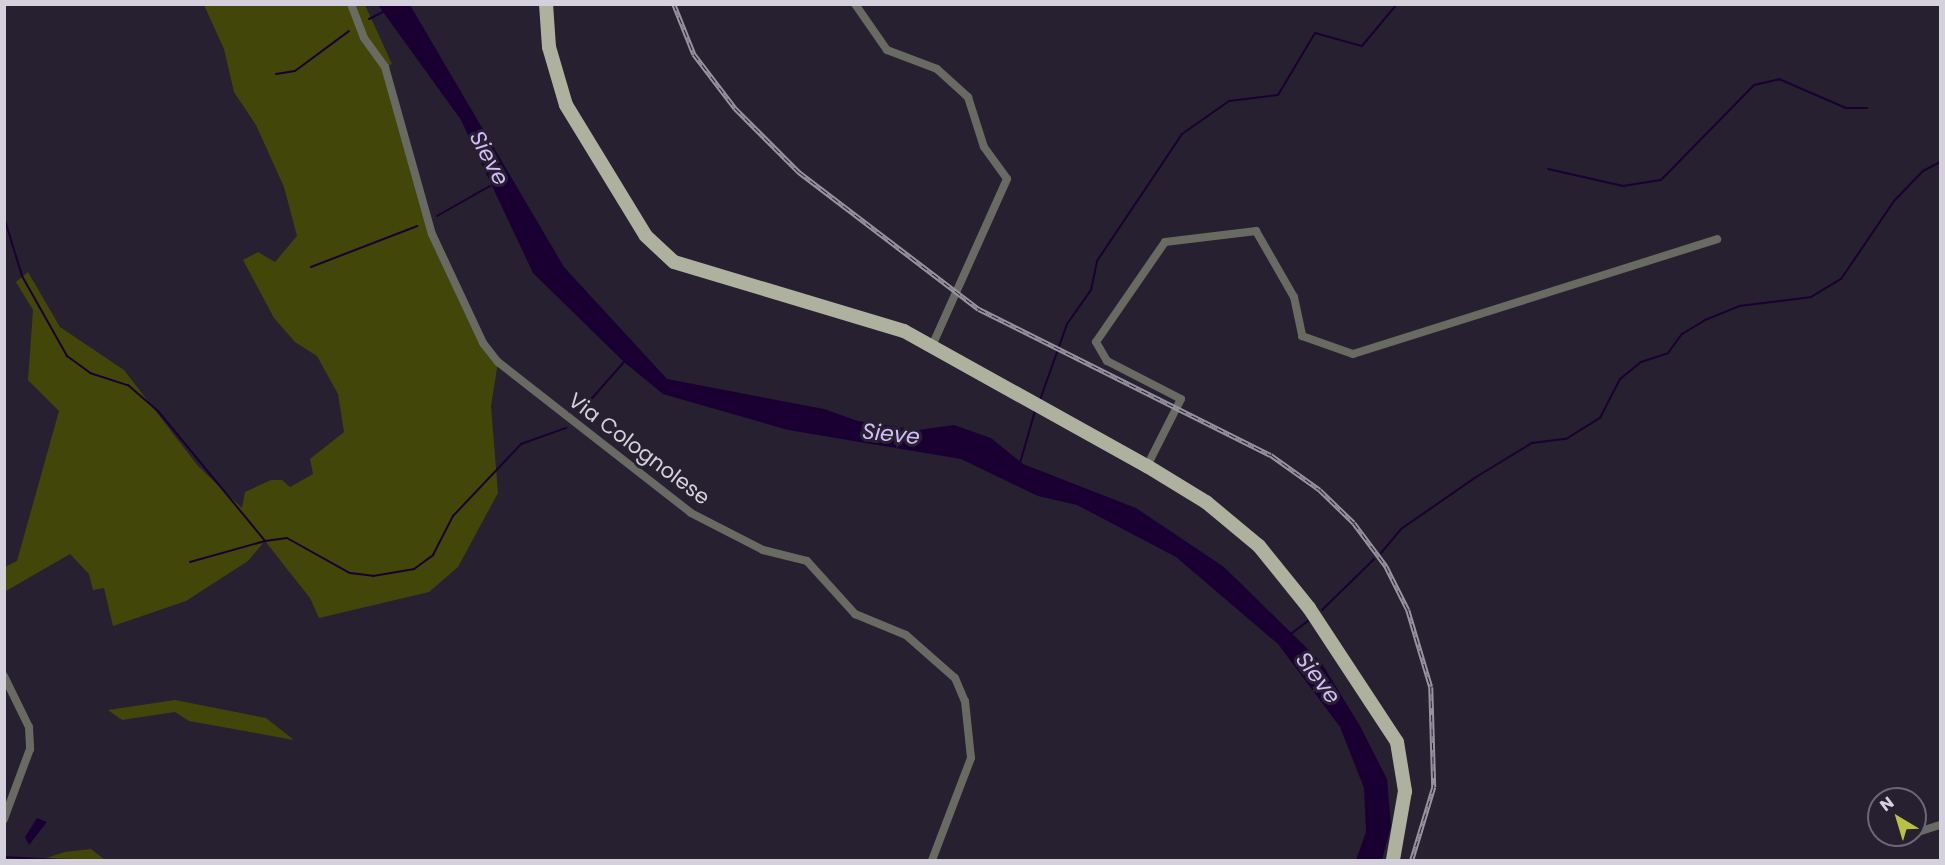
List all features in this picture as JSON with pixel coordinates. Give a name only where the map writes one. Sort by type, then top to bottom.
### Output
[{"type":"main road","points":[[546,4],[549,47],[566,105],[660,250],[690,268],[879,321],[932,346],[1147,466],[1206,502],[1259,546],[1387,723],[1403,762],[1405,791],[1393,861]]},
{"type":"street","name":"Via Colognolese","points":[[351,4],[364,38],[385,67],[432,234],[483,343],[498,362],[691,513],[763,550],[807,561],[855,614],[906,635],[955,678],[966,700],[971,758],[932,861]]},
{"type":"street","points":[[855,4],[887,50],[937,69],[962,89],[976,110],[984,147],[1007,178],[932,346]]},
{"type":"street","points":[[1147,466],[1182,399],[1107,361],[1096,342],[1166,242],[1256,231],[1294,297],[1302,336],[1353,354],[1717,240]]},
{"type":"street","points":[[4,676],[29,727],[30,749],[4,819]]},
{"type":"shaded area","points":[[204,5],[365,5],[392,64],[385,67],[432,234],[483,343],[498,362],[491,406],[498,493],[458,567],[429,592],[319,618],[310,598],[265,541],[248,561],[186,601],[113,626],[104,588],[93,590],[89,574],[70,554],[6,591],[5,601],[5,567],[17,561],[59,411],[28,380],[33,310],[16,282],[28,272],[60,327],[124,370],[198,466],[242,508],[245,492],[271,480],[282,480],[290,487],[313,474],[310,459],[344,432],[338,394],[317,356],[295,342],[274,318],[243,260],[258,252],[275,262],[297,236],[284,187],[256,125],[234,92],[224,49]]},
{"type":"shaded area","points":[[175,700],[266,718],[294,740],[189,721],[175,712],[122,720],[108,710]]},
{"type":"shaded area","points":[[91,849],[105,860],[46,858],[65,852]]},
{"type":"water","name":"Sieve","points":[[378,5],[410,5],[564,267],[667,379],[824,409],[858,421],[918,430],[954,425],[991,438],[1023,464],[1136,508],[1224,567],[1321,662],[1360,726],[1387,779],[1391,826],[1382,860],[1356,860],[1366,832],[1364,788],[1340,727],[1278,644],[1176,557],[1077,505],[1038,496],[961,459],[788,430],[663,394],[624,362],[533,273],[461,120]]},
{"type":"water","points":[[37,818],[47,822],[29,845],[25,837]]},
{"type":"waterway","points":[[1040,400],[1067,324],[1091,290],[1097,261],[1182,134],[1229,101],[1278,95],[1315,33],[1362,46],[1397,4]]},
{"type":"waterway","points":[[369,19],[383,12]]},
{"type":"waterway","points":[[276,74],[295,71],[349,31]]},
{"type":"waterway","points":[[1548,169],[1623,186],[1661,180],[1754,85],[1779,79],[1846,108],[1867,108]]},
{"type":"waterway","points":[[1381,553],[1401,529],[1476,477],[1532,443],[1566,439],[1600,418],[1620,379],[1641,362],[1668,353],[1682,334],[1705,320],[1739,306],[1811,297],[1841,279],[1894,201],[1923,171],[1940,162]]},
{"type":"waterway","points":[[437,216],[490,186]]},
{"type":"waterway","points":[[4,217],[22,276],[67,356],[90,373],[128,385],[158,411],[265,541],[287,538],[350,573],[373,576],[414,569],[433,555],[453,516],[521,444],[566,428]]},
{"type":"waterway","points":[[311,267],[417,226]]},
{"type":"waterway","points":[[579,413],[624,362]]},
{"type":"waterway","points":[[1020,463],[1035,411]]},
{"type":"waterway","points":[[190,562],[265,541]]},
{"type":"waterway","points":[[1322,610],[1374,559]]},
{"type":"waterway","points":[[1292,633],[1309,620]]},
{"type":"waterway","points":[[4,857],[57,860]]},
{"type":"waterway","points":[[74,860],[91,860]]},
{"type":"railway","points":[[674,4],[694,54],[735,108],[799,172],[979,309],[1271,455],[1320,490],[1354,523],[1386,566],[1408,610],[1431,687],[1434,787],[1412,860]]}]
